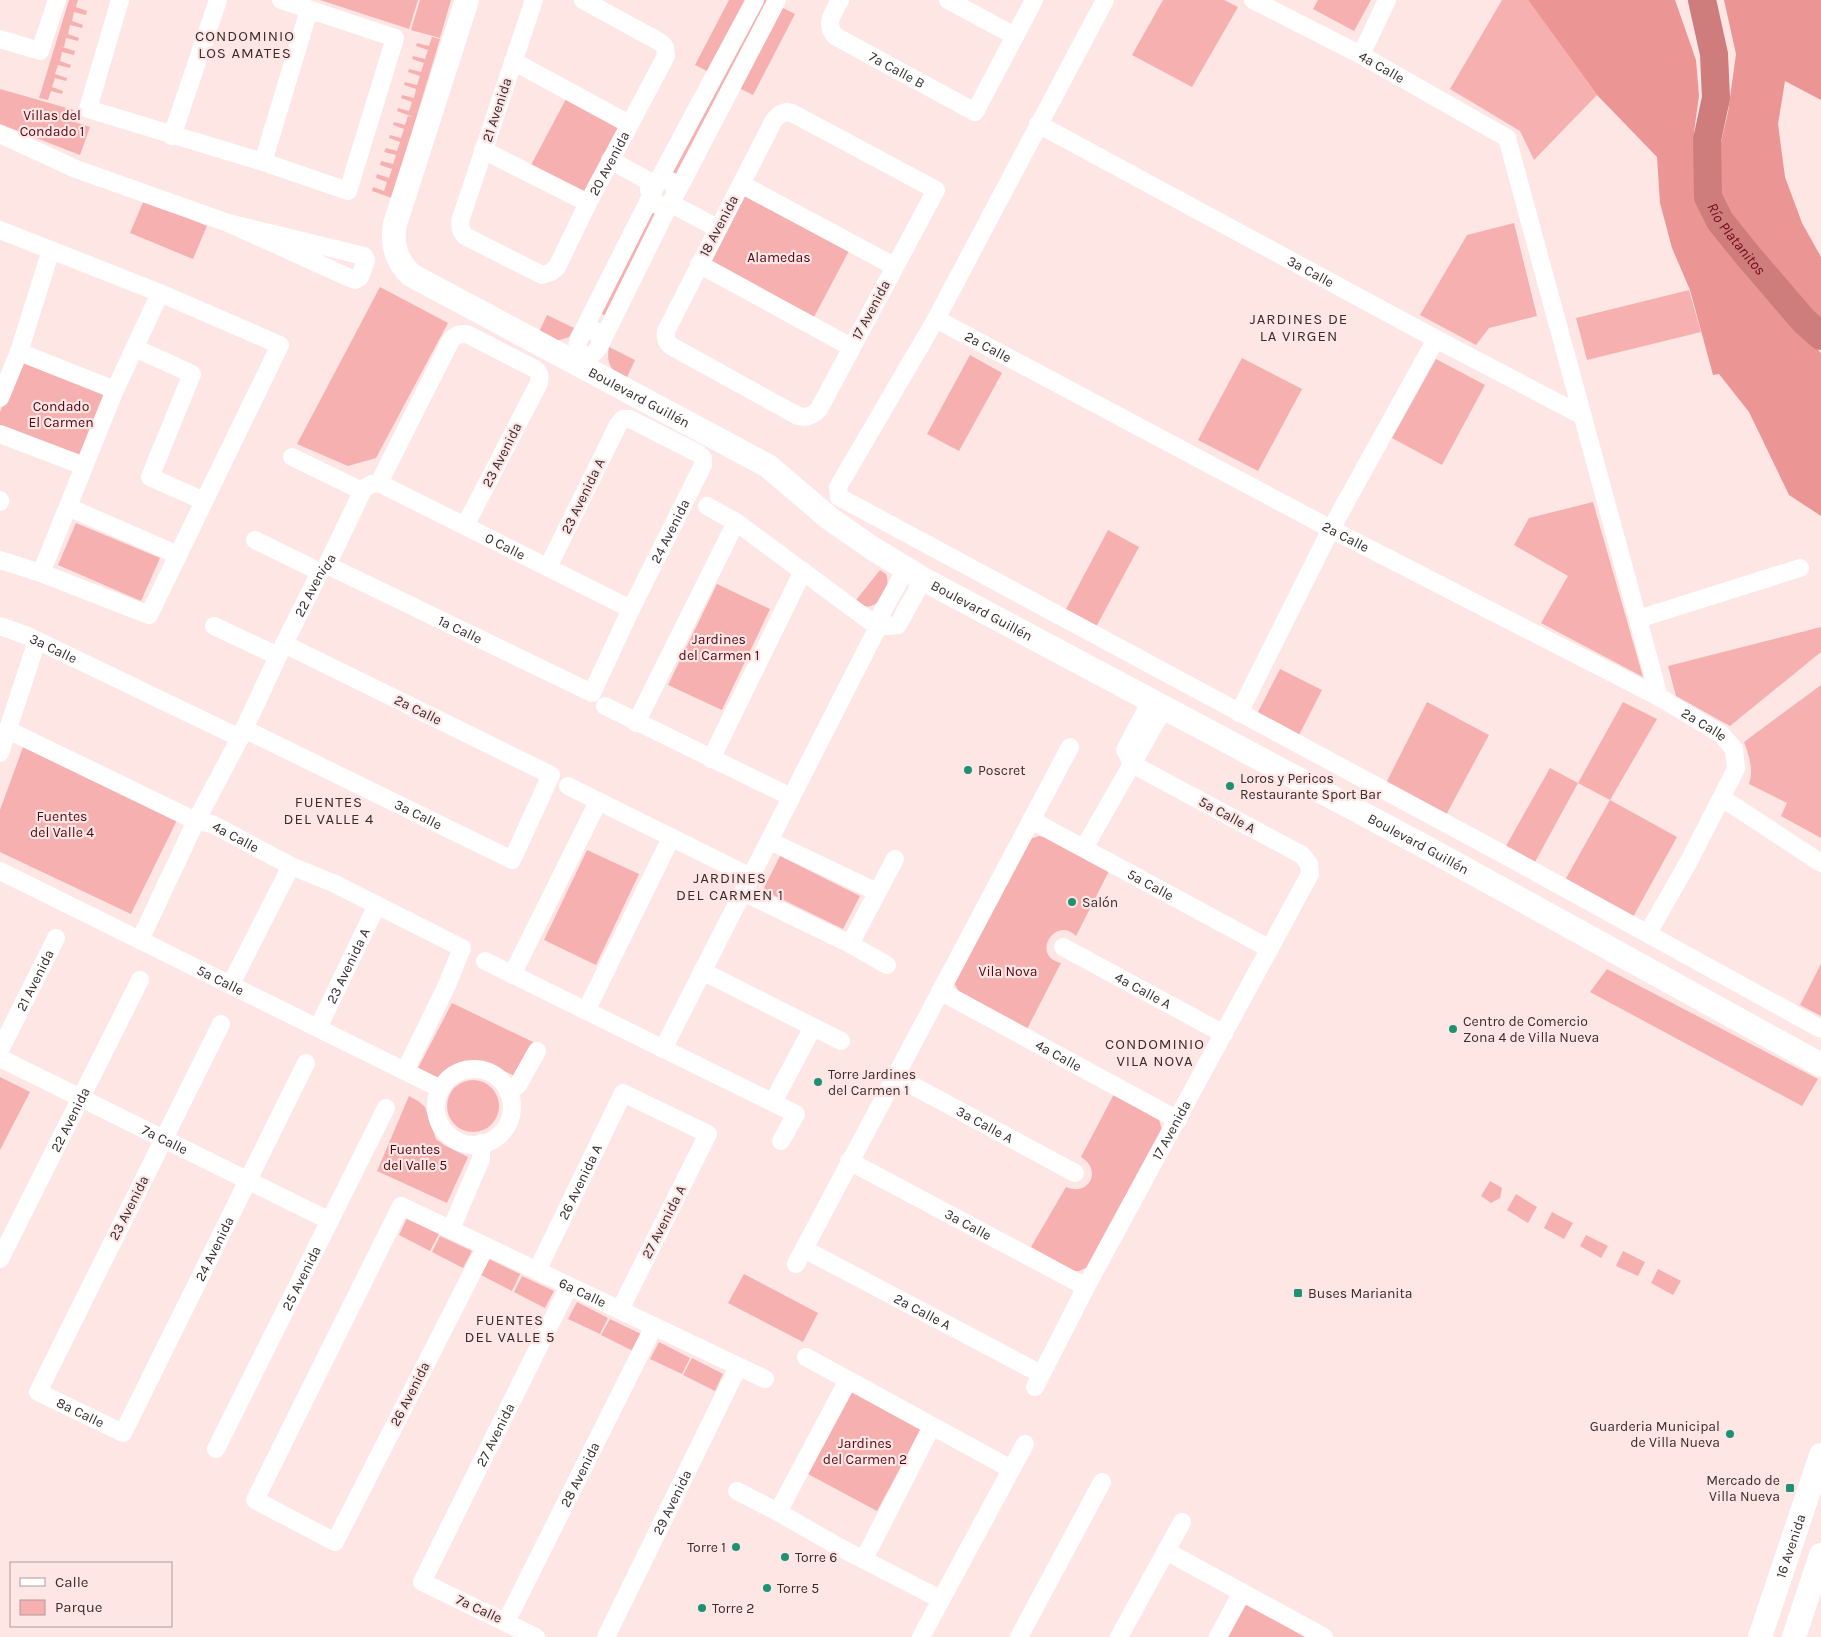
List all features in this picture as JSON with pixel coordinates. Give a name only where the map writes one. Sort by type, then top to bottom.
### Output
[{"type":"main road","name":"Boulevard Guillén","points":[[467,0],[394,224],[396,250],[406,271],[417,279],[768,466],[828,518],[915,574],[1449,860],[1821,1065]]},
{"type":"main road","name":"16 Avenida","points":[[1760,1637],[1821,1455]]},
{"type":"main road","points":[[1794,1637],[1821,1555]]},
{"type":"street","points":[[0,38],[40,51],[57,0]]},
{"type":"street","points":[[120,0],[88,108],[172,136],[263,162],[348,191],[396,38],[281,0]]},
{"type":"street","points":[[172,136],[218,0]]},
{"type":"street","name":"21 Avenida","points":[[534,0],[460,221],[464,236],[540,275],[551,272],[557,267]]},
{"type":"street","name":"20 Avenida","points":[[557,267],[608,164],[665,61],[666,50],[660,42],[583,0]]},
{"type":"street","points":[[558,353],[570,351],[580,337],[655,188],[755,0]]},
{"type":"street","points":[[599,346],[672,198],[777,0]]},
{"type":"street","name":"7a Calle B","points":[[840,0],[830,20],[830,29],[835,36],[975,112],[1015,36]]},
{"type":"street","points":[[948,0],[1015,36],[1034,0]]},
{"type":"street","points":[[1105,0],[936,319],[838,487],[840,497],[1500,852],[1821,1029]]},
{"type":"street","name":"4a Calle","points":[[1253,0],[1360,55],[1507,138],[1583,416]]},
{"type":"street","points":[[1360,55],[1387,0]]},
{"type":"street","points":[[263,162],[310,10]]},
{"type":"street","points":[[513,61],[629,124]]},
{"type":"street","name":"18 Avenida","points":[[798,416],[671,346],[666,340],[666,331],[774,120],[781,114],[792,113],[936,190]]},
{"type":"street","name":"3a Calle","points":[[1038,124],[1436,339],[1583,416]]},
{"type":"street","points":[[0,134],[76,169],[228,223],[355,280],[360,277],[365,264],[364,256],[228,223]]},
{"type":"street","points":[[483,150],[588,203]]},
{"type":"street","points":[[608,164],[655,188]]},
{"type":"street","points":[[655,188],[662,180],[670,180],[674,186],[672,198]]},
{"type":"street","points":[[741,184],[894,266]]},
{"type":"street","name":"17 Avenida","points":[[798,416],[810,416],[820,409],[894,266],[936,190]]},
{"type":"street","points":[[672,198],[720,224]]},
{"type":"street","points":[[0,230],[160,293],[280,345],[149,615],[41,573],[0,560]]},
{"type":"street","points":[[0,398],[18,352],[51,250]]},
{"type":"street","points":[[699,264],[852,347]]},
{"type":"street","points":[[41,573],[115,390],[160,293]]},
{"type":"street","name":"2a Calle","points":[[936,319],[1332,529],[1659,697],[1721,734],[1734,749],[1736,769],[1722,798]]},
{"type":"street","points":[[580,337],[587,330],[595,330],[600,336],[597,364],[601,376]]},
{"type":"street","name":"23 Avenida","points":[[379,484],[451,340],[456,335],[469,335],[535,368],[539,372],[539,383],[465,526]]},
{"type":"street","points":[[1239,713],[1332,529],[1436,339]]},
{"type":"street","points":[[135,348],[192,374],[150,477],[204,501]]},
{"type":"street","points":[[18,352],[115,390]]},
{"type":"street","points":[[1583,416],[1659,697]]},
{"type":"street","name":"24 Avenida","points":[[592,693],[631,608],[704,461],[699,454],[630,419],[623,419],[618,425]]},
{"type":"street","name":"23 Avenida A","points":[[548,567],[618,425]]},
{"type":"street","points":[[0,434],[84,466]]},
{"type":"street","points":[[292,457],[362,491],[372,484],[379,484]]},
{"type":"street","name":"0 Calle","points":[[379,484],[631,608]]},
{"type":"street","name":"22 Avenida","points":[[140,940],[196,821],[242,734],[281,650],[362,491]]},
{"type":"street","points":[[707,506],[736,522],[878,627]]},
{"type":"street","points":[[68,507],[178,555]]},
{"type":"street","points":[[636,723],[736,522]]},
{"type":"street","name":"1a Calle","points":[[255,540],[323,568],[592,693]]},
{"type":"street","points":[[1638,619],[1800,568]]},
{"type":"street","points":[[711,759],[803,571]]},
{"type":"street","points":[[663,1050],[878,627],[881,614],[915,574]]},
{"type":"street","name":"3a Calle","points":[[0,626],[28,636],[512,860]]},
{"type":"street","name":"2a Calle","points":[[214,626],[281,650],[552,775],[512,860]]},
{"type":"street","points":[[0,753],[37,641]]},
{"type":"street","points":[[1084,848],[1129,766],[1128,757],[1157,704]]},
{"type":"street","points":[[605,706],[636,723],[791,797]]},
{"type":"street","name":"4a Calle","points":[[8,730],[196,821],[212,824],[291,866],[333,883],[462,948],[447,985],[405,1071]]},
{"type":"street","points":[[849,1162],[1070,747]]},
{"type":"street","name":"5a Calle A","points":[[1128,757],[1302,855],[1309,864],[1310,874]]},
{"type":"street","points":[[568,786],[671,838],[887,965]]},
{"type":"street","points":[[1648,933],[1722,798],[1821,863]]},
{"type":"street","points":[[512,975],[598,802]]},
{"type":"street","name":"5a Calle","points":[[1031,820],[1270,949]]},
{"type":"street","points":[[586,1011],[671,838]]},
{"type":"street","points":[[770,841],[877,892]]},
{"type":"street","points":[[850,944],[895,859]]},
{"type":"street","points":[[231,984],[291,866]]},
{"type":"street","name":"5a Calle","points":[[0,871],[441,1089]]},
{"type":"street","name":"17 Avenida","points":[[1038,1380],[1086,1287],[1310,874]]},
{"type":"street","name":"23 Avenida A","points":[[318,1028],[377,905]]},
{"type":"street","name":"21 Avenida","points":[[0,1050],[56,938]]},
{"type":"street","name":"4a Calle A","points":[[1063,947],[1224,1034]]},
{"type":"street","points":[[485,962],[796,1114],[781,1141]]},
{"type":"street","points":[[702,971],[841,1041]]},
{"type":"street","name":"22 Avenida","points":[[0,1259],[140,980]]},
{"type":"street","name":"4a Calle","points":[[940,991],[1178,1120]]},
{"type":"street","name":"23 Avenida","points":[[38,1392],[221,1024]]},
{"type":"street","points":[[773,1102],[814,1027]]},
{"type":"street","points":[[508,1092],[518,1085],[537,1051]]},
{"type":"street","name":"7a Calle","points":[[0,1058],[330,1222]]},
{"type":"street","name":"24 Avenida","points":[[123,1433],[306,1063]]},
{"type":"street","points":[[478,1069],[489,1072],[499,1078],[508,1092],[512,1108],[510,1118],[498,1136],[488,1142],[465,1143],[454,1139],[439,1122],[436,1111],[437,1100],[447,1080],[456,1073],[478,1069]]},
{"type":"street","name":"3a Calle A","points":[[895,1076],[1075,1173]]},
{"type":"street","name":"26 Avenida A","points":[[537,1271],[623,1093],[708,1134]]},
{"type":"street","name":"25 Avenida","points":[[216,1449],[386,1108]]},
{"type":"street","name":"27 Avenida A","points":[[620,1310],[708,1134]]},
{"type":"street","points":[[451,1230],[481,1159],[481,1143]]},
{"type":"street","name":"3a Calle","points":[[849,1162],[1086,1287]]},
{"type":"street","name":"2a Calle A","points":[[849,1162],[800,1257],[1038,1380]]},
{"type":"street","name":"6a Calle","points":[[335,1542],[255,1500],[401,1206],[765,1380]]},
{"type":"street","name":"26 Avenida","points":[[335,1542],[486,1246]]},
{"type":"street","name":"27 Avenida","points":[[422,1582],[569,1286]]},
{"type":"street","name":"28 Avenida","points":[[506,1622],[654,1326]]},
{"type":"street","points":[[806,1357],[1011,1469]]},
{"type":"street","name":"29 Avenida","points":[[606,1637],[738,1367]]},
{"type":"street","points":[[778,1512],[848,1380]]},
{"type":"street","name":"8a Calle","points":[[38,1392],[123,1433]]},
{"type":"street","points":[[864,1559],[932,1426]]},
{"type":"street","points":[[923,1636],[940,1599],[1025,1444]]},
{"type":"street","points":[[1019,1637],[1102,1482]]},
{"type":"street","points":[[737,1492],[940,1599]]},
{"type":"street","points":[[1119,1637],[1182,1522]]},
{"type":"street","points":[[1166,1551],[1324,1637]]},
{"type":"street","name":"7a Calle","points":[[422,1582],[536,1637]]},
{"type":"street","points":[[1218,1637],[1242,1592]]},
{"type":"green space","points":[[69,0],[78,0],[76,7],[87,11],[86,15],[74,12],[72,21],[83,25],[82,28],[70,25],[68,34],[79,38],[78,41],[66,38],[64,47],[59,46],[75,51],[74,55],[62,52],[60,61],[71,65],[70,68],[58,65],[55,74],[67,78],[66,81],[55,78],[52,87],[63,91],[62,94],[51,91],[48,100],[39,98]]},
{"type":"green space","name":"CONDOMINIO LOS AMATES","points":[[320,0],[418,0],[409,29]]},
{"type":"green space","points":[[420,0],[451,0],[440,38],[411,30]]},
{"type":"green space","points":[[729,0],[749,0],[711,73],[695,65]]},
{"type":"green space","points":[[757,0],[774,0],[679,180],[666,173]]},
{"type":"green space","points":[[1163,0],[1224,0],[1238,7],[1192,87],[1132,55]]},
{"type":"green space","points":[[1318,0],[1371,0],[1354,31],[1313,9]]},
{"type":"green space","points":[[1502,0],[1528,0],[1597,95],[1534,160],[1520,131],[1450,89]]},
{"type":"green space","points":[[779,6],[795,14],[753,95],[737,87]]},
{"type":"green space","points":[[432,37],[440,39],[392,198],[372,191],[373,187],[384,191],[387,182],[376,178],[377,174],[389,178],[392,169],[380,165],[381,161],[393,164],[396,155],[384,152],[386,148],[397,151],[400,142],[389,138],[390,135],[401,138],[404,129],[393,125],[394,122],[405,125],[408,116],[413,117],[397,111],[398,108],[409,111],[412,102],[401,98],[402,95],[414,98],[416,89],[404,85],[405,82],[417,85],[420,76],[408,72],[409,69],[421,72],[424,63],[412,59],[413,56],[425,59],[428,50],[416,46],[417,43],[429,46]]},
{"type":"green space","name":"Villas del Condado 1","points":[[0,89],[74,110],[72,121],[90,127],[80,155],[0,124]]},
{"type":"green space","points":[[566,99],[620,128],[585,193],[531,165]]},
{"type":"green space","name":"Alamedas","points":[[744,196],[849,251],[814,317],[709,262]]},
{"type":"green space","points":[[144,200],[207,226],[193,259],[130,233]]},
{"type":"green space","points":[[648,207],[661,214],[609,318],[597,311]]},
{"type":"green space","points":[[1514,223],[1537,316],[1489,328],[1476,345],[1420,315],[1467,235]]},
{"type":"green space","points":[[380,287],[448,323],[376,458],[348,466],[297,444]]},
{"type":"green space","points":[[1689,290],[1701,332],[1587,360],[1576,318]]},
{"type":"green space","points":[[547,315],[574,328],[569,337],[556,341],[538,334]]},
{"type":"green space","points":[[609,347],[635,360],[626,379],[613,370],[609,363]]},
{"type":"green space","points":[[970,355],[1002,373],[959,451],[927,434]]},
{"type":"green space","points":[[1242,358],[1302,389],[1258,471],[1198,440]]},
{"type":"green space","points":[[1436,359],[1485,385],[1442,465],[1392,438]]},
{"type":"green space","name":"Condado El Carmen","points":[[21,360],[107,395],[81,459],[0,427],[0,412]]},
{"type":"green space","points":[[1593,502],[1643,677],[1541,623],[1568,576],[1514,545],[1529,518]]},
{"type":"green space","points":[[76,523],[160,558],[141,601],[58,565]]},
{"type":"green space","points":[[1108,530],[1139,547],[1096,627],[1065,611]]},
{"type":"green space","points":[[880,570],[886,574],[886,591],[883,597],[874,605],[863,606],[856,600]]},
{"type":"green space","name":"Jardines del Carmen 1","points":[[717,584],[770,609],[722,710],[668,685]]},
{"type":"green space","points":[[1821,627],[1821,652],[1730,726],[1676,696],[1668,666]]},
{"type":"green space","points":[[1280,669],[1322,690],[1298,737],[1256,716]]},
{"type":"green space","points":[[1821,685],[1821,838],[1781,816],[1787,803],[1749,784],[1751,768],[1744,742]]},
{"type":"green space","points":[[1427,702],[1489,735],[1446,815],[1386,783]]},
{"type":"green space","points":[[1623,702],[1657,719],[1610,800],[1578,783]]},
{"type":"green space","name":"Fuentes del Valle 4","points":[[23,747],[177,820],[131,914],[0,852],[0,810]]},
{"type":"green space","points":[[1550,768],[1578,783],[1535,862],[1506,846]]},
{"type":"green space","points":[[1610,800],[1677,837],[1633,917],[1565,880]]},
{"type":"green space","name":"Vila Nova","points":[[1039,836],[1045,837],[1109,871],[1076,936],[1068,931],[1060,930],[1049,939],[1047,953],[1052,959],[1061,963],[1027,1029],[961,995],[954,983],[1030,839]]},
{"type":"green space","name":"Jardines del Carmen 1","points":[[587,850],[639,874],[596,965],[544,940]]},
{"type":"green space","name":"Jardines del Carmen 1","points":[[780,856],[860,896],[843,929],[763,890]]},
{"type":"green space","points":[[1821,964],[1821,1016],[1800,1005]]},
{"type":"green space","points":[[1607,969],[1818,1079],[1802,1106],[1590,992]]},
{"type":"green space","points":[[452,1003],[533,1042],[515,1076],[488,1066],[473,1064],[459,1067],[438,1079],[418,1068]]},
{"type":"green space","points":[[0,1077],[30,1092],[0,1150]]},
{"type":"green space","points":[[473,1080],[483,1082],[491,1088],[497,1096],[499,1106],[497,1116],[491,1124],[483,1130],[473,1132],[463,1130],[455,1124],[449,1116],[447,1106],[449,1096],[455,1088],[463,1082]]},
{"type":"green space","points":[[1114,1094],[1159,1120],[1163,1133],[1090,1266],[1074,1271],[1031,1247],[1066,1187],[1081,1188],[1090,1181],[1091,1169],[1088,1162],[1081,1157]]},
{"type":"green space","name":"Fuentes del Valle 5","points":[[409,1096],[425,1107],[436,1139],[468,1157],[447,1203],[377,1171]]},
{"type":"green space","points":[[1490,1181],[1502,1188],[1500,1198],[1491,1203],[1481,1196]]},
{"type":"green space","points":[[1516,1194],[1537,1207],[1528,1223],[1507,1210]]},
{"type":"green space","points":[[1552,1212],[1573,1223],[1564,1239],[1544,1228]]},
{"type":"green space","points":[[407,1218],[439,1234],[430,1251],[399,1235]]},
{"type":"green space","points":[[1586,1235],[1608,1246],[1601,1258],[1580,1246]]},
{"type":"green space","points":[[440,1236],[472,1251],[463,1268],[432,1252]]},
{"type":"green space","points":[[1623,1251],[1645,1262],[1638,1276],[1616,1266]]},
{"type":"green space","points":[[489,1259],[520,1274],[512,1291],[481,1275]]},
{"type":"green space","points":[[1658,1269],[1681,1281],[1673,1295],[1651,1283]]},
{"type":"green space","points":[[744,1274],[818,1313],[803,1342],[728,1303]]},
{"type":"green space","points":[[522,1276],[554,1291],[545,1308],[514,1292]]},
{"type":"green space","points":[[577,1302],[608,1318],[600,1334],[568,1319]]},
{"type":"green space","points":[[610,1319],[641,1334],[633,1351],[601,1335]]},
{"type":"green space","points":[[659,1342],[690,1358],[682,1374],[650,1359]]},
{"type":"green space","points":[[692,1358],[723,1374],[715,1391],[683,1375]]},
{"type":"green space","name":"Jardines del Carmen 2","points":[[853,1391],[922,1428],[877,1511],[808,1474]]},
{"type":"green space","points":[[1247,1603],[1309,1637],[1228,1637]]},
{"type":"shaded area","points":[[1528,0],[1675,0],[1696,60],[1699,96],[1694,132],[1694,170],[1697,196],[1715,229],[1743,268],[1821,353],[1821,516],[1789,495],[1749,412],[1719,374],[1713,375],[1690,290],[1672,248],[1660,203],[1657,157],[1597,95]]},
{"type":"shaded area","points":[[1724,0],[1821,0],[1821,100],[1785,81],[1778,124],[1785,177],[1802,223],[1821,257],[1821,324],[1749,242],[1729,214],[1717,190],[1715,168],[1728,112],[1736,54]]},
{"type":"waterway","name":"Río Platanitos","points":[[1702,0],[1714,54],[1716,98],[1707,140],[1708,197],[1720,221],[1749,257],[1804,321],[1821,336]]},
{"type":"place","name":"Poscret","points":[[968,770]]},
{"type":"place","name":"Loros y Pericos Restaurante Sport Bar","points":[[1230,786]]},
{"type":"place","name":"Salón","points":[[1072,902]]},
{"type":"place","name":"Centro de Comercio Zona 4 de Villa Nueva","points":[[1453,1029]]},
{"type":"place","name":"Torre Jardines del Carmen 1","points":[[818,1082]]},
{"type":"place","name":"Buses Marianita","points":[[1298,1293]]},
{"type":"place","name":"Guarderia Municipal de Villa Nueva","points":[[1730,1434]]},
{"type":"place","name":"Mercado de Villa Nueva","points":[[1790,1488]]},
{"type":"place","name":"Torre 1","points":[[736,1547]]},
{"type":"place","name":"Torre 6","points":[[785,1557]]},
{"type":"place","name":"Torre 5","points":[[767,1588]]},
{"type":"place","name":"Torre 2","points":[[702,1608]]},
{"type":"district","name":"CONDOMINIO LOS AMATES","points":[[245,44]]},
{"type":"district","name":"JARDINES DE LA VIRGEN","points":[[1299,328]]},
{"type":"district","name":"FUENTES DEL VALLE 4","points":[[329,810]]},
{"type":"district","name":"JARDINES DEL CARMEN 1","points":[[730,886]]},
{"type":"district","name":"CONDOMINIO VILA NOVA","points":[[1155,1052]]},
{"type":"district","name":"FUENTES DEL VALLE 5","points":[[510,1328]]}]
